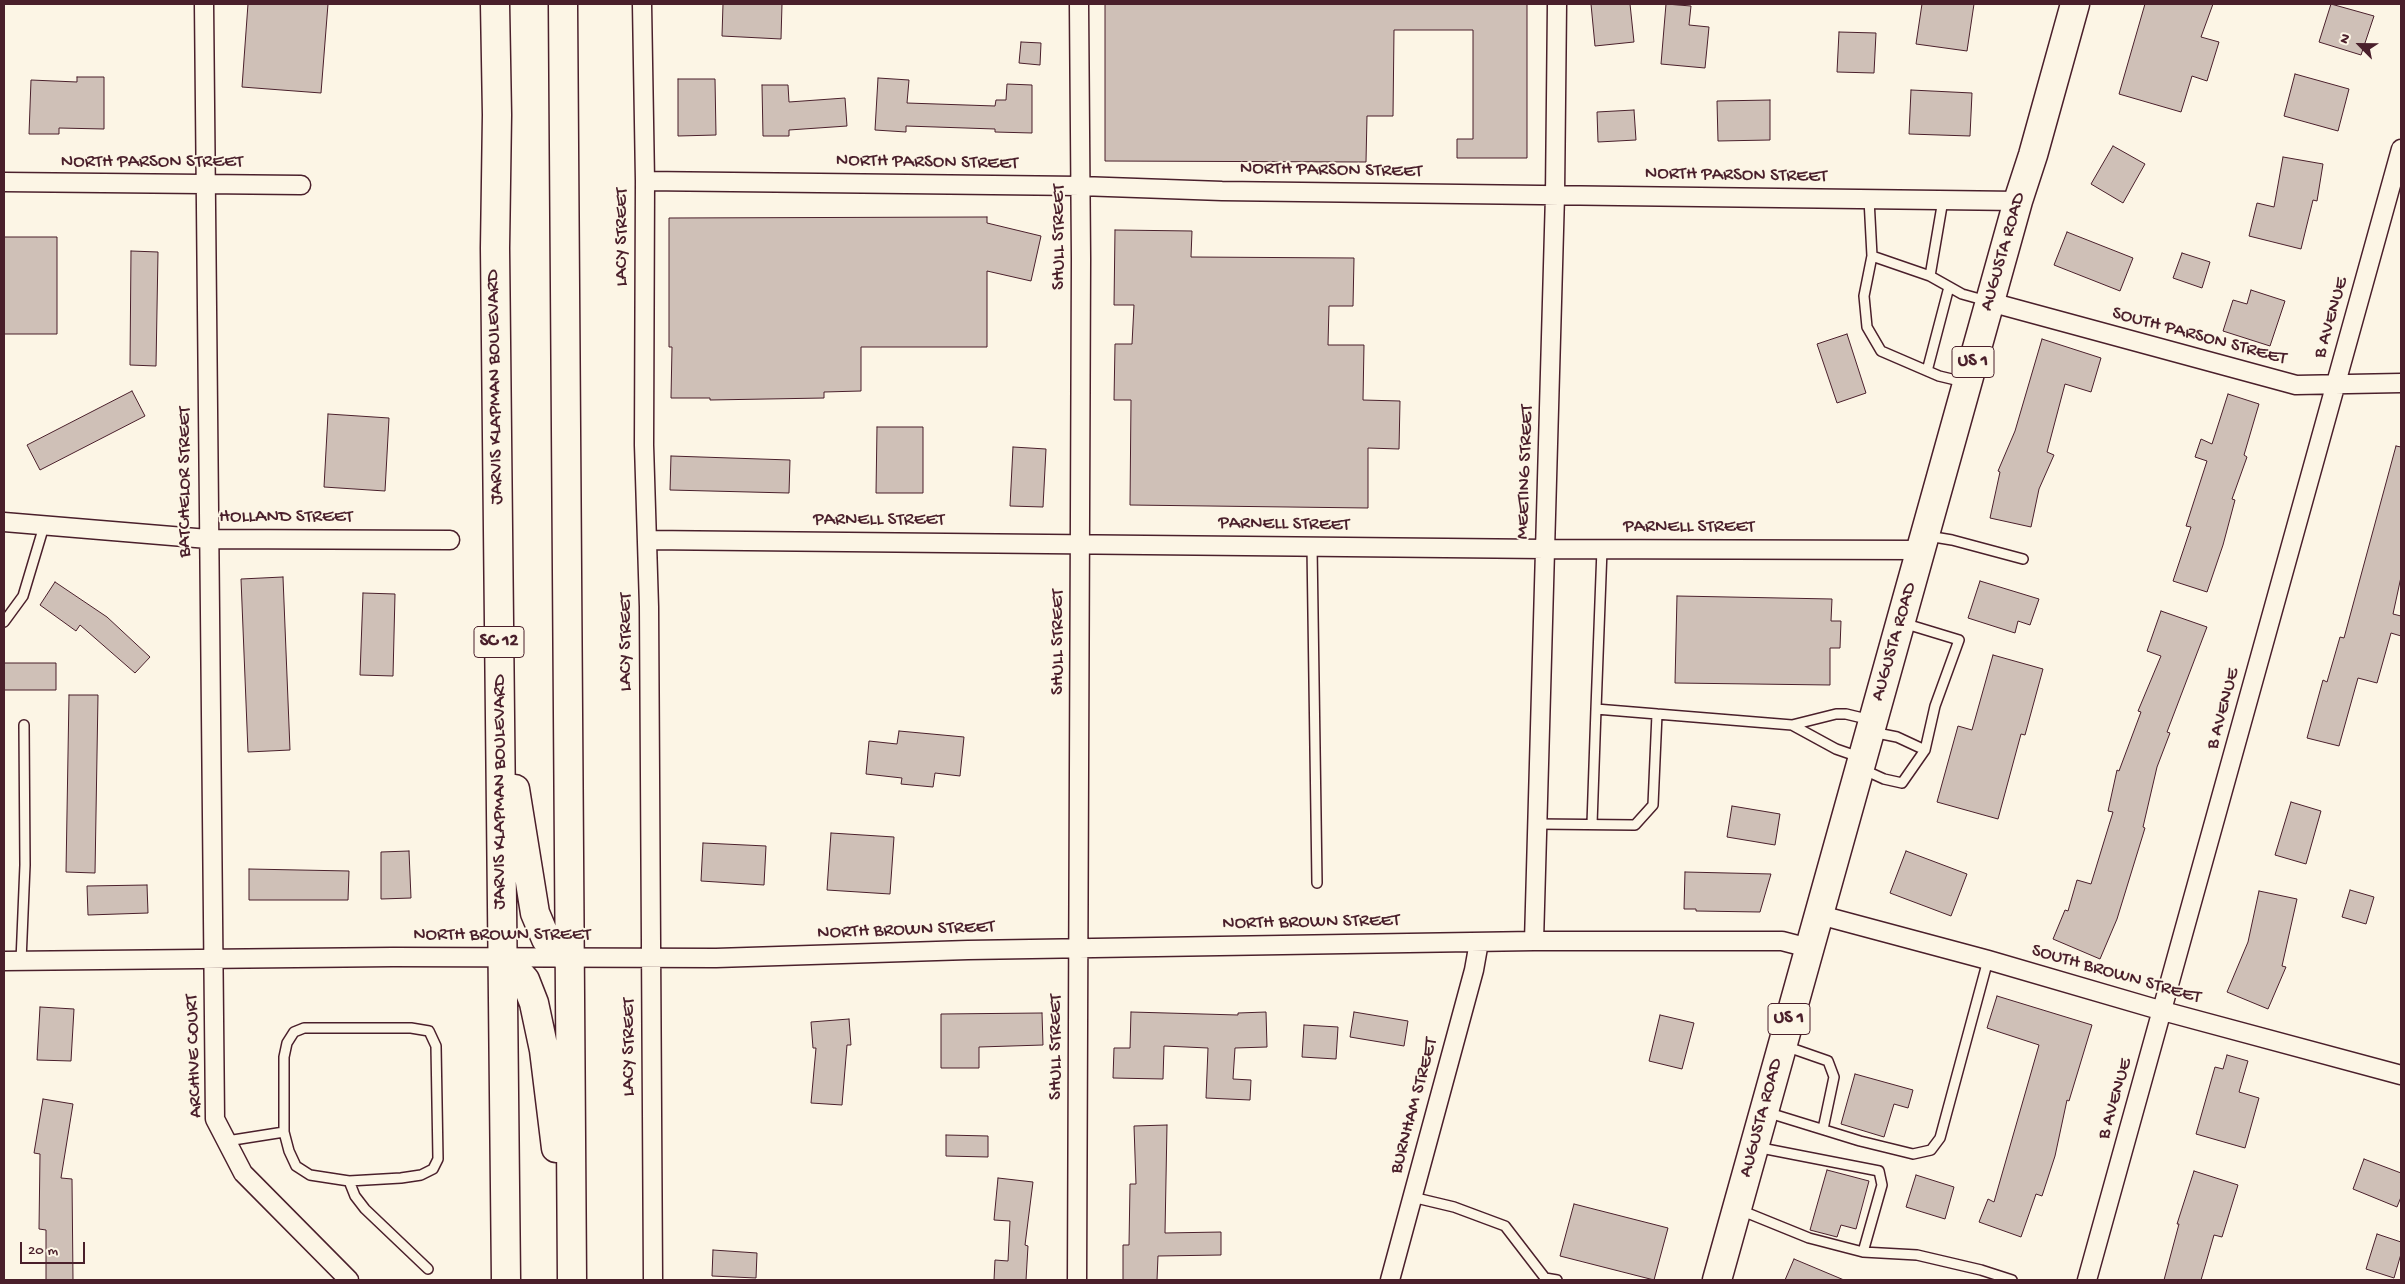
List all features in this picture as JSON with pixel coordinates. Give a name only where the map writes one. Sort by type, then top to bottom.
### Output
[{"type":"main road","name":"JARVIS KLAPMAN BOULEVARD","points":[[495,4],[497,115],[495,248],[506,1280]]},
{"type":"main road","points":[[563,4],[572,1279]]},
{"type":"main road","name":"AUGUSTA ROAD","points":[[1717,1280],[2018,201],[2043,122],[2075,4]]},
{"type":"main road","points":[[500,686],[535,913],[546,939],[560,953],[570,957]]},
{"type":"main road","points":[[502,957],[525,980],[537,1017],[547,1072],[572,1279]]},
{"type":"street","name":"BATCHELOR STREET","points":[[204,4],[208,540],[214,960]]},
{"type":"street","name":"LACY STREET","points":[[642,4],[645,181],[644,444],[647,540],[653,1280]]},
{"type":"street","name":"SHULL STREET","points":[[1077,1280],[1080,4]]},
{"type":"street","name":"MEETING STREET","points":[[1534,941],[1555,194],[1557,4]]},
{"type":"street","name":"B AVENUE","points":[[2087,1280],[2401,149]]},
{"type":"street","name":"NORTH PARSON STREET","points":[[645,181],[1080,186],[1222,192],[1555,194],[2018,201]]},
{"type":"street","name":"NORTH PARSON STREET","points":[[4,182],[301,185]]},
{"type":"street","name":"SOUTH PARSON STREET","points":[[1990,302],[2296,385],[2401,383]]},
{"type":"street","name":"HOLLAND STREET","points":[[4,522],[208,540],[450,540]]},
{"type":"street","name":"PARNELL STREET","points":[[647,540],[1545,549],[1923,543]]},
{"type":"street","name":"SOUTH BROWN STREET","points":[[1820,915],[2401,1075]]},
{"type":"street","name":"NORTH BROWN STREET","points":[[4,961],[502,957],[651,958],[1534,941],[1782,941],[1809,948]]},
{"type":"street","name":"BURNHAM STREET","points":[[1390,1280],[1474,970],[1479,942]]},
{"type":"street","name":"ARCHIVE COURT","points":[[214,960],[215,1119],[243,1173],[349,1280]]},
{"type":"lane","points":[[1869,199],[1872,256],[1864,296],[1866,327],[1881,350],[1939,376],[1967,383]]},
{"type":"lane","points":[[1930,276],[1943,200]]},
{"type":"lane","points":[[1872,256],[1930,276],[1962,294],[1990,302]]},
{"type":"lane","points":[[1927,371],[1949,287]]},
{"type":"lane","points":[[4,622],[23,596],[44,526]]},
{"type":"lane","points":[[1923,543],[1952,540],[2023,559]]},
{"type":"lane","points":[[1312,546],[1317,883]]},
{"type":"lane","points":[[1592,824],[1602,549]]},
{"type":"lane","points":[[1792,725],[1861,763],[1884,779],[1902,783],[1925,750],[1935,706],[1959,640],[1901,622]]},
{"type":"lane","points":[[1596,709],[1792,725],[1836,714],[1846,714],[1925,750]]},
{"type":"lane","points":[[1537,824],[1634,825],[1652,805],[1656,714]]},
{"type":"lane","points":[[21,961],[25,866],[24,725]]},
{"type":"lane","points":[[1764,1111],[1913,1154],[1931,1150],[1940,1138],[1988,960]]},
{"type":"lane","points":[[304,1028],[411,1028],[430,1031],[436,1046],[438,1159],[433,1169],[421,1176],[349,1181],[310,1175],[296,1166],[288,1151],[284,1132],[284,1058],[287,1044],[294,1032],[304,1028]]},
{"type":"lane","points":[[1782,1046],[1828,1060],[1834,1077],[1823,1129]]},
{"type":"lane","points":[[226,1141],[284,1132]]},
{"type":"lane","points":[[1754,1146],[1879,1171],[1882,1185],[1863,1252]]},
{"type":"lane","points":[[349,1181],[355,1196],[366,1209],[428,1269]]},
{"type":"lane","points":[[1412,1197],[1454,1207],[1505,1226],[1545,1278],[1557,1280]]},
{"type":"lane","points":[[1737,1209],[1809,1238],[1863,1252],[1917,1255],[1981,1270],[2012,1280]]},
{"type":"building","points":[[248,4],[328,4],[321,93],[242,87]]},
{"type":"building","points":[[723,4],[782,4],[781,39],[722,36]]},
{"type":"building","points":[[1105,4],[1527,4],[1527,158],[1457,158],[1457,139],[1473,139],[1473,30],[1394,30],[1393,116],[1367,116],[1366,162],[1105,161]]},
{"type":"building","points":[[1591,4],[1630,4],[1634,42],[1595,46]]},
{"type":"building","points":[[1666,4],[1691,6],[1689,25],[1709,27],[1705,68],[1661,64]]},
{"type":"building","points":[[1922,4],[1974,4],[1967,51],[1916,44]]},
{"type":"building","points":[[2145,4],[2213,4],[2201,37],[2219,42],[2207,81],[2192,76],[2181,112],[2119,94]]},
{"type":"building","points":[[2331,4],[2374,16],[2361,55],[2319,42]]},
{"type":"building","points":[[1839,32],[1876,33],[1874,73],[1837,72]]},
{"type":"building","points":[[1021,42],[1041,43],[1040,65],[1019,63]]},
{"type":"building","points":[[2295,74],[2349,89],[2338,131],[2284,116]]},
{"type":"building","points":[[77,77],[104,77],[104,129],[59,128],[59,134],[29,134],[31,80],[77,82]]},
{"type":"building","points":[[878,78],[909,80],[907,103],[995,106],[996,100],[1006,100],[1007,84],[1032,85],[1032,133],[995,132],[995,129],[906,126],[906,132],[875,130]]},
{"type":"building","points":[[678,79],[715,79],[716,135],[678,136]]},
{"type":"building","points":[[762,85],[788,85],[789,102],[845,98],[847,126],[789,130],[789,136],[763,136]]},
{"type":"building","points":[[1911,90],[1972,93],[1970,136],[1909,134]]},
{"type":"building","points":[[1770,100],[1770,140],[1718,141],[1717,101]]},
{"type":"building","points":[[1634,110],[1636,140],[1598,142],[1597,112]]},
{"type":"building","points":[[2113,146],[2145,164],[2123,203],[2091,184]]},
{"type":"building","points":[[2283,157],[2323,164],[2317,201],[2313,200],[2301,249],[2249,236],[2257,203],[2274,207]]},
{"type":"building","points":[[987,217],[987,223],[1041,236],[1031,281],[987,271],[987,347],[861,347],[861,391],[824,392],[824,398],[710,400],[710,398],[671,398],[672,347],[669,347],[669,218]]},
{"type":"building","points":[[1115,230],[1192,231],[1191,257],[1354,258],[1353,306],[1329,306],[1328,345],[1364,345],[1363,400],[1400,401],[1399,449],[1368,448],[1368,508],[1130,505],[1131,400],[1114,400],[1115,344],[1132,344],[1134,305],[1114,305]]},
{"type":"building","points":[[2067,232],[2133,258],[2120,291],[2054,265]]},
{"type":"building","points":[[4,237],[57,237],[57,334],[4,334]]},
{"type":"building","points":[[131,251],[158,252],[156,366],[130,365]]},
{"type":"building","points":[[2182,253],[2210,262],[2202,288],[2173,278]]},
{"type":"building","points":[[2251,290],[2285,301],[2270,346],[2223,331],[2233,300],[2247,304]]},
{"type":"building","points":[[1847,334],[1866,393],[1837,403],[1817,344]]},
{"type":"building","points":[[2042,339],[2101,358],[2091,392],[2065,384],[2047,452],[2054,455],[2039,489],[2031,527],[1990,518],[2000,472],[1998,471],[2015,431]]},
{"type":"building","points":[[132,391],[145,416],[40,470],[27,445]]},
{"type":"building","points":[[2228,394],[2259,404],[2244,455],[2247,457],[2232,499],[2235,500],[2223,545],[2207,592],[2173,581],[2191,527],[2186,526],[2207,461],[2195,457],[2201,439],[2212,444]]},
{"type":"building","points":[[328,414],[389,418],[385,491],[324,487]]},
{"type":"building","points":[[877,427],[923,427],[923,493],[876,493]]},
{"type":"building","points":[[2396,446],[2401,447],[2401,577],[2393,614],[2401,616],[2401,636],[2391,633],[2377,683],[2358,678],[2339,746],[2307,738],[2323,680],[2327,682],[2340,637],[2344,638]]},
{"type":"building","points":[[1013,447],[1046,449],[1043,507],[1010,506]]},
{"type":"building","points":[[671,456],[790,460],[789,493],[670,490]]},
{"type":"building","points":[[283,577],[290,750],[248,752],[241,579]]},
{"type":"building","points":[[1980,581],[2039,599],[2030,625],[2018,621],[2015,633],[1968,618]]},
{"type":"building","points":[[55,582],[107,617],[150,657],[135,673],[80,625],[76,631],[40,605]]},
{"type":"building","points":[[363,593],[395,594],[393,676],[360,675]]},
{"type":"building","points":[[1677,596],[1832,599],[1831,621],[1841,621],[1840,648],[1830,648],[1830,685],[1675,683]]},
{"type":"building","points":[[2161,611],[2207,627],[2167,732],[2170,733],[2157,767],[2143,827],[2145,828],[2117,919],[2100,959],[2053,939],[2065,910],[2068,911],[2077,880],[2091,884],[2113,812],[2108,811],[2117,770],[2119,771],[2141,712],[2138,711],[2161,656],[2147,651]]},
{"type":"building","points":[[1993,655],[2043,669],[2025,735],[2021,734],[1998,819],[1937,802],[1958,726],[1972,730]]},
{"type":"building","points":[[4,663],[56,663],[56,690],[4,690]]},
{"type":"building","points":[[69,695],[98,695],[95,873],[66,872]]},
{"type":"building","points":[[899,731],[964,737],[960,776],[935,773],[933,787],[901,784],[902,778],[866,774],[869,741],[897,744]]},
{"type":"building","points":[[2291,802],[2321,811],[2306,864],[2275,855]]},
{"type":"building","points":[[1732,806],[1780,814],[1775,845],[1727,837]]},
{"type":"building","points":[[831,833],[894,837],[890,894],[827,890]]},
{"type":"building","points":[[703,843],[766,846],[764,885],[701,881]]},
{"type":"building","points":[[409,851],[411,898],[381,899],[381,852]]},
{"type":"building","points":[[1906,851],[1967,874],[1951,916],[1890,893]]},
{"type":"building","points":[[249,869],[349,871],[348,900],[249,900]]},
{"type":"building","points":[[1685,872],[1771,874],[1760,912],[1696,911],[1696,909],[1684,909]]},
{"type":"building","points":[[147,885],[148,913],[88,915],[87,886]]},
{"type":"building","points":[[2350,890],[2374,897],[2366,924],[2342,917]]},
{"type":"building","points":[[2259,891],[2297,899],[2282,966],[2286,967],[2268,1009],[2227,992],[2248,942]]},
{"type":"building","points":[[1997,996],[2092,1025],[2069,1101],[2067,1100],[2055,1156],[2042,1196],[2036,1194],[2021,1237],[1979,1222],[1988,1199],[1994,1202],[2039,1045],[1987,1028]]},
{"type":"building","points":[[40,1007],[74,1009],[71,1061],[37,1060]]},
{"type":"building","points":[[1131,1012],[1238,1015],[1238,1013],[1266,1012],[1267,1047],[1235,1048],[1233,1079],[1251,1080],[1250,1100],[1206,1098],[1208,1048],[1164,1046],[1163,1079],[1113,1078],[1114,1048],[1130,1048]]},
{"type":"building","points":[[1354,1012],[1408,1021],[1404,1046],[1350,1037]]},
{"type":"building","points":[[1042,1013],[1043,1045],[979,1047],[979,1068],[941,1068],[941,1014]]},
{"type":"building","points":[[1660,1015],[1694,1023],[1682,1069],[1649,1061]]},
{"type":"building","points":[[849,1019],[851,1045],[847,1045],[842,1105],[811,1103],[816,1048],[813,1048],[811,1022]]},
{"type":"building","points":[[1304,1025],[1338,1027],[1336,1059],[1302,1057]]},
{"type":"building","points":[[2227,1055],[2248,1061],[2239,1092],[2259,1098],[2245,1148],[2196,1134],[2215,1067],[2223,1069]]},
{"type":"building","points":[[1855,1074],[1913,1090],[1908,1108],[1894,1104],[1884,1137],[1841,1124]]},
{"type":"building","points":[[43,1099],[73,1104],[61,1178],[72,1179],[73,1280],[46,1280],[46,1230],[39,1229],[40,1154],[34,1153]]},
{"type":"building","points":[[1167,1125],[1165,1233],[1221,1232],[1221,1255],[1158,1256],[1157,1280],[1123,1280],[1123,1245],[1129,1245],[1130,1184],[1136,1184],[1134,1126]]},
{"type":"building","points":[[946,1135],[988,1136],[988,1157],[946,1156]]},
{"type":"building","points":[[2364,1159],[2401,1173],[2401,1197],[2397,1207],[2353,1189]]},
{"type":"building","points":[[1827,1170],[1869,1181],[1856,1229],[1841,1225],[1837,1237],[1810,1230]]},
{"type":"building","points":[[2194,1171],[2238,1185],[2222,1237],[2214,1235],[2201,1280],[2164,1280],[2179,1224],[2177,1224]]},
{"type":"building","points":[[1916,1175],[1954,1187],[1945,1219],[1906,1207]]},
{"type":"building","points":[[998,1178],[1033,1182],[1025,1245],[1028,1246],[1026,1280],[994,1280],[995,1260],[1008,1261],[1010,1221],[994,1220]]},
{"type":"building","points":[[1574,1204],[1668,1228],[1654,1280],[1560,1256]]},
{"type":"building","points":[[2377,1234],[2401,1242],[2401,1254],[2394,1278],[2366,1269]]},
{"type":"building","points":[[713,1250],[757,1253],[756,1278],[712,1276]]},
{"type":"building","points":[[1794,1259],[1844,1280],[1785,1280]]}]
